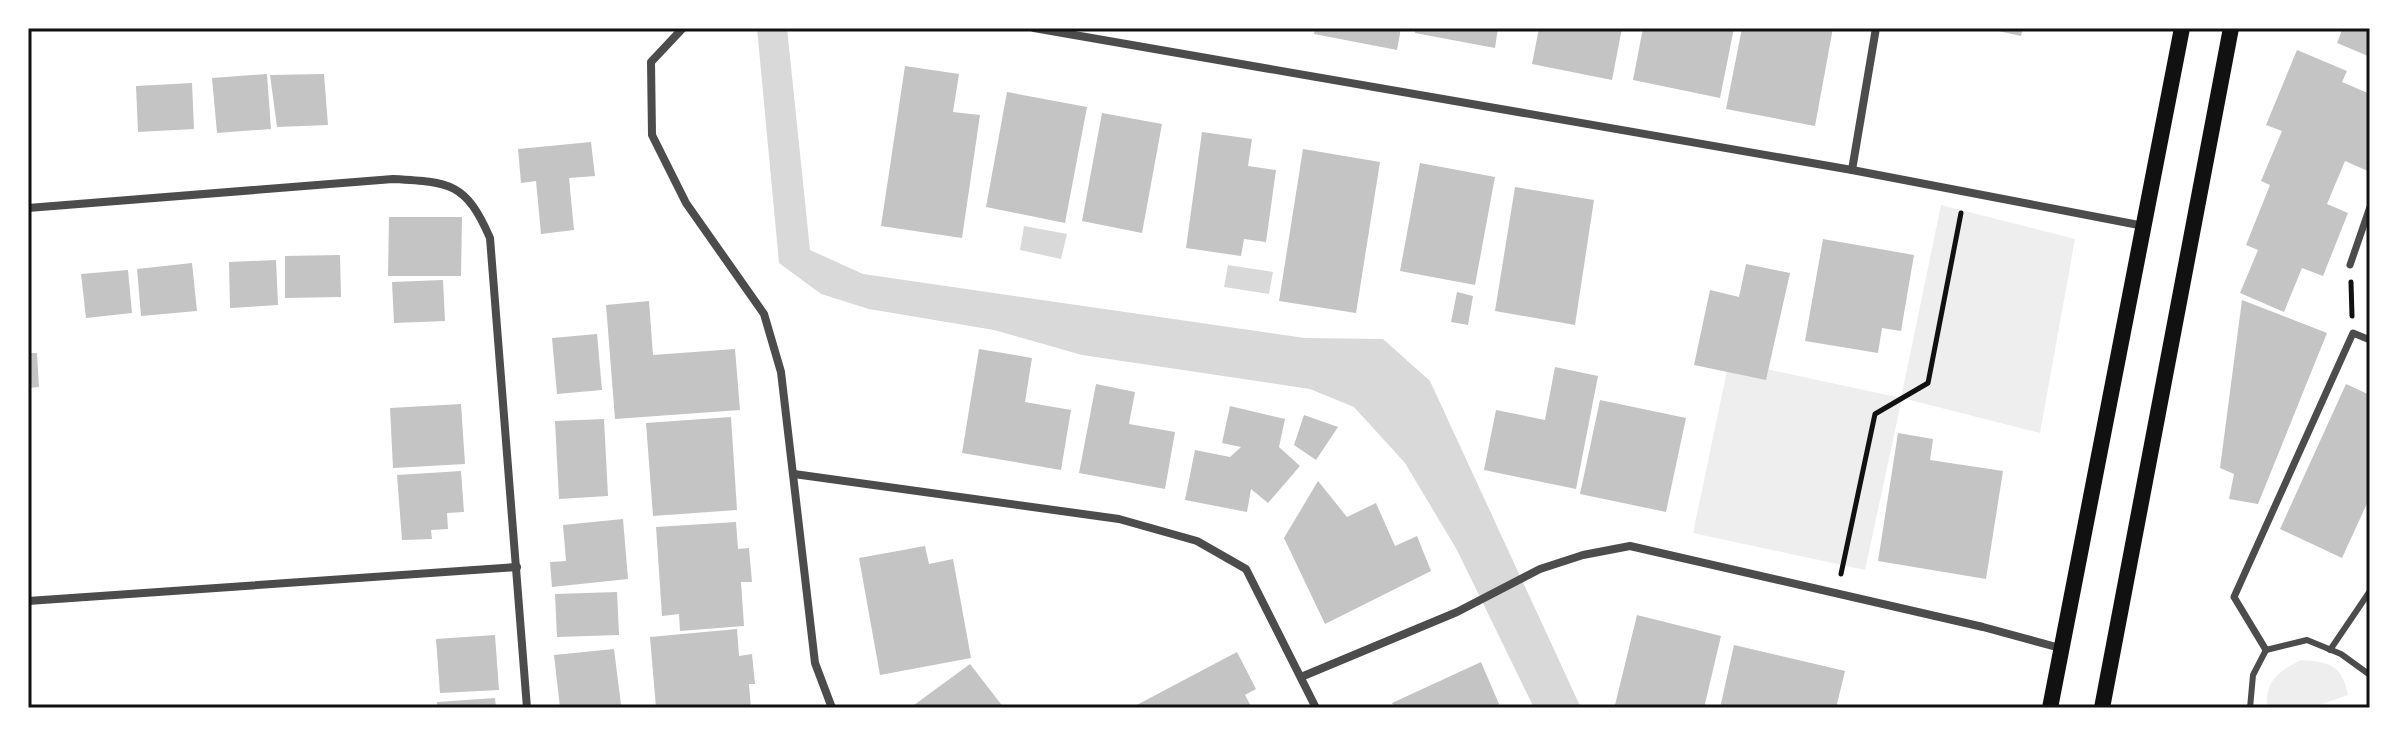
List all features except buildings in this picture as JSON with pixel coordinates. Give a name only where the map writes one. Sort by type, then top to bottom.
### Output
[{"type":"main road","points":[[2050,708],[2182,28]]},
{"type":"main road","points":[[2102,708],[2231,28]]},
{"type":"street","points":[[683,28],[651,62],[652,135],[686,203],[764,314],[781,372],[815,663],[832,708]]},
{"type":"street","points":[[1034,28],[1852,170],[2145,226]]},
{"type":"street","points":[[1852,170],[1876,28]]},
{"type":"street","points":[[28,208],[393,179],[426,181],[459,190],[478,210],[490,238],[527,708]]},
{"type":"street","points":[[2350,265],[2370,207]]},
{"type":"street","points":[[2266,650],[2234,597],[2353,333],[2370,340]]},
{"type":"street","points":[[794,474],[1119,519],[1197,541],[1246,569],[1316,708]]},
{"type":"street","points":[[1301,677],[1457,612],[1540,569],[1583,555],[1630,546],[1983,627],[2060,648]]},
{"type":"street","points":[[28,601],[517,567]]},
{"type":"lane","points":[[2330,650],[2370,591]]},
{"type":"lane","points":[[2250,708],[2253,675],[2266,650],[2307,640],[2341,654],[2370,675]]},
{"type":"path","points":[[1837,594],[1875,414],[1928,383],[1965,192]]},
{"type":"path","points":[[2350,265],[2353,333]]},
{"type":"shaded area","points":[[757,28],[787,28],[810,250],[863,274],[1305,338],[1383,339],[1430,381],[1581,708],[1534,708],[1457,550],[1405,463],[1354,407],[1310,389],[1082,355],[994,330],[869,309],[821,294],[779,263]]},
{"type":"shaded area","points":[[1941,205],[2075,239],[2040,433],[1902,398],[1865,570],[1693,533],[1729,361],[1901,398]]},
{"type":"shaded area","points":[[1024,226],[1067,234],[1061,259],[1020,250]]},
{"type":"shaded area","points":[[1228,265],[1273,272],[1269,294],[1224,287]]},
{"type":"shaded area","points":[[2301,660],[2333,667],[2342,677],[2348,695],[2310,708],[2267,708],[2268,690],[2275,678]]}]
